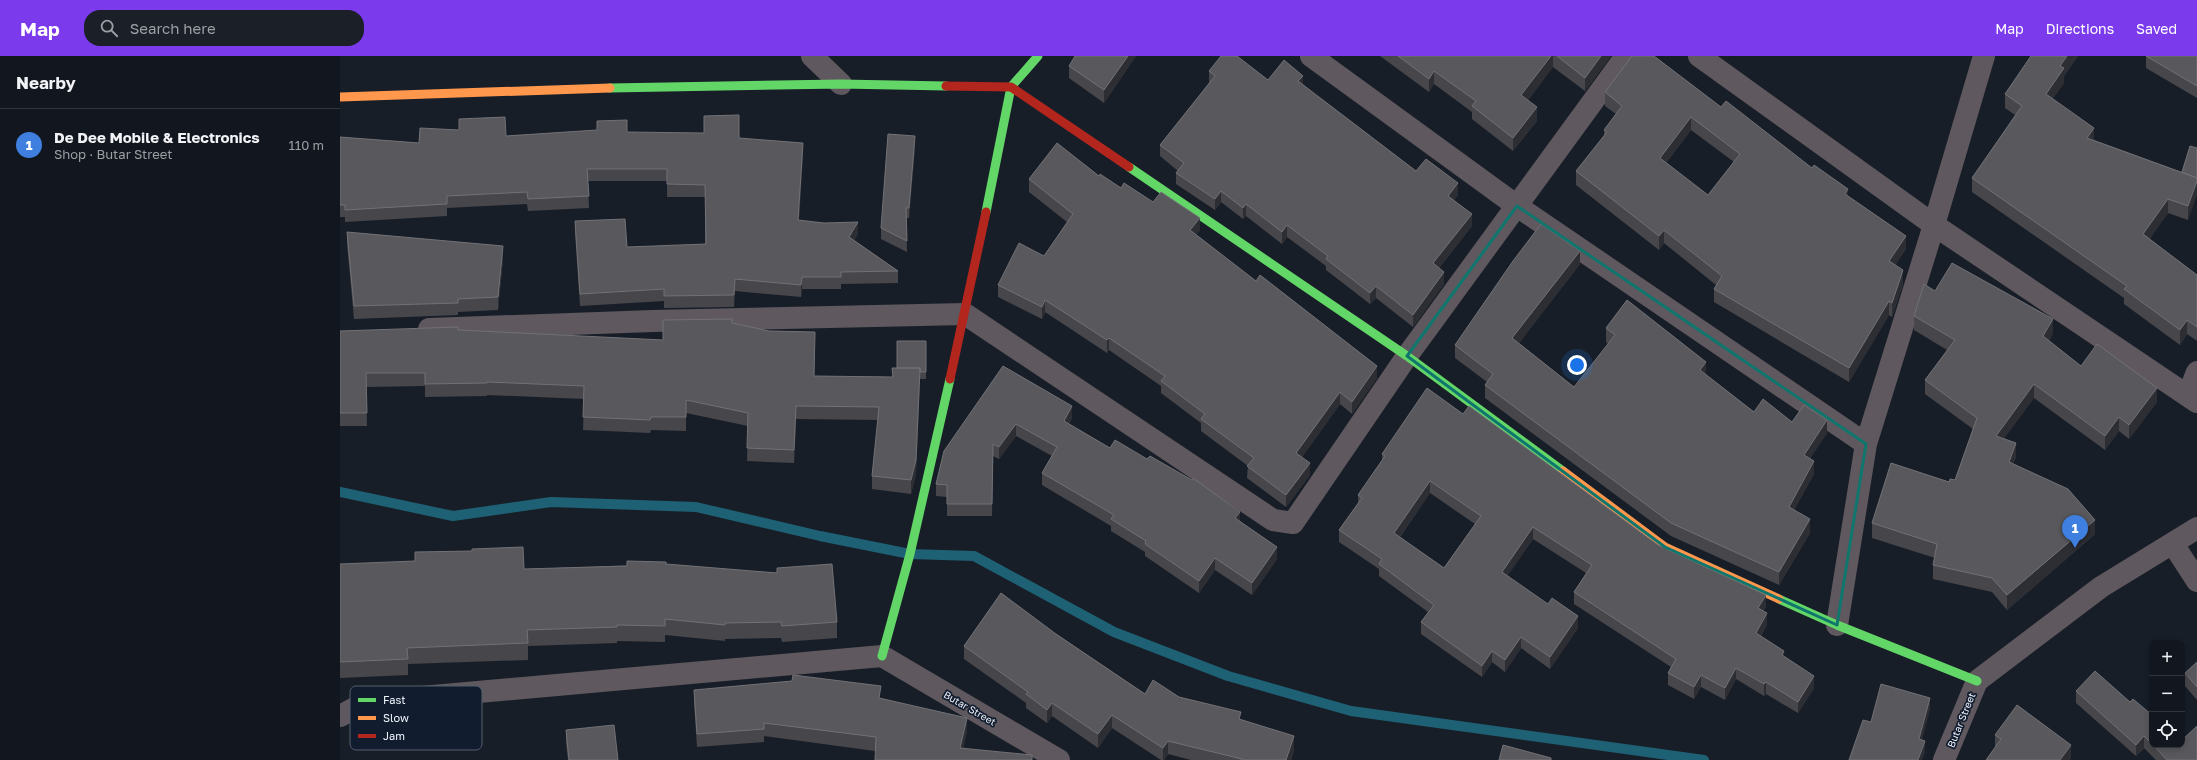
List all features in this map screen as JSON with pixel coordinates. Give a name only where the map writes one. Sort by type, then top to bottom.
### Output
[{"type":"street","points":[[812,56],[841,84]]},
{"type":"street","points":[[482,692],[882,656],[910,554],[964,314],[1011,87],[1038,56]]},
{"type":"street","points":[[1311,56],[1516,206],[1866,444]]},
{"type":"street","points":[[410,330],[653,321],[964,314],[1273,520],[1293,523],[1407,356],[1626,56]]},
{"type":"street","points":[[1699,56],[1934,226],[2193,399],[2197,372]]},
{"type":"street","points":[[1837,625],[1866,444],[1934,226],[1984,56]]},
{"type":"street","points":[[340,97],[657,87],[841,84],[1011,87],[1407,356],[1665,547],[1837,625],[1977,681],[2101,587],[2197,528]]},
{"type":"street","points":[[2173,544],[2197,581]]},
{"type":"street","name":"Butar Street","points":[[882,656],[1059,760]]},
{"type":"street","name":"Butar Street","points":[[1944,760],[1977,681]]},
{"type":"street","points":[[340,716],[350,711]]},
{"type":"highlighted area","points":[[1517,206],[1866,444],[1837,625],[1665,547],[1407,356]]},
{"type":"building","points":[[1075,56],[1128,56],[1104,90],[1069,66]]},
{"type":"building","points":[[1221,56],[1237,56],[1268,80],[1284,60],[1303,76],[1298,81],[1416,171],[1426,159],[1458,183],[1448,196],[1472,214],[1433,263],[1444,272],[1413,315],[1376,286],[1370,293],[1326,259],[1328,256],[1287,225],[1282,232],[1246,204],[1243,208],[1221,191],[1215,199],[1176,173],[1184,163],[1160,145],[1215,76],[1209,71]]},
{"type":"building","points":[[1398,56],[1551,56],[1521,95],[1537,107],[1513,138],[1472,106],[1476,101],[1434,71],[1429,79]]},
{"type":"building","points":[[1557,56],[1601,56],[1585,78]]},
{"type":"building","points":[[1632,56],[1654,56],[1721,107],[1726,101],[1812,168],[1814,165],[1848,189],[1845,194],[1906,236],[1889,261],[1903,270],[1892,303],[1889,301],[1849,368],[1714,289],[1722,276],[1664,230],[1659,236],[1576,171],[1607,132],[1604,130],[1622,106],[1605,92]],"holes":[[[1691,117],[1740,154],[1708,195],[1660,158]]]},
{"type":"building","points":[[2031,56],[2067,56],[2060,66],[2064,68],[2046,94],[2094,128],[2087,138],[2197,178],[2188,206],[2168,199],[2143,234],[2197,275],[2197,327],[2187,320],[2180,330],[2124,289],[2127,286],[1972,178],[2022,106],[2005,94]]},
{"type":"building","points":[[2146,56],[2197,56],[2197,86]]},
{"type":"building","points":[[739,115],[739,138],[803,143],[798,220],[824,223],[858,222],[849,237],[898,271],[841,272],[841,277],[802,277],[801,285],[735,279],[734,295],[664,296],[664,289],[580,294],[575,221],[625,219],[627,247],[706,244],[705,185],[667,184],[667,169],[587,169],[589,196],[528,199],[527,192],[447,196],[447,204],[345,210],[345,205],[340,205],[340,137],[419,143],[420,128],[459,130],[459,119],[505,117],[506,136],[597,130],[597,121],[627,120],[627,132],[704,133],[704,116]]},
{"type":"building","points":[[888,134],[915,136],[909,208],[906,208],[907,241],[881,228]]},
{"type":"building","points":[[1057,143],[1099,176],[1100,174],[1121,188],[1124,183],[1153,202],[1161,192],[1200,218],[1190,230],[1256,281],[1260,275],[1377,366],[1352,402],[1340,392],[1296,453],[1310,463],[1286,495],[1247,466],[1254,458],[1201,419],[1205,414],[1161,381],[1165,376],[1109,338],[1107,340],[1045,300],[1042,307],[998,285],[1019,243],[1044,256],[1073,214],[1029,179]]},
{"type":"building","points":[[2190,146],[2197,148],[2197,178],[2182,172]]},
{"type":"building","points":[[1541,224],[1580,251],[1512,338],[1574,387],[1615,335],[1606,328],[1627,300],[1706,362],[1700,370],[1754,412],[1763,399],[1792,422],[1804,405],[1827,420],[1804,455],[1814,461],[1789,507],[1810,519],[1779,572],[1671,523],[1485,385],[1493,374],[1455,345],[1513,261]]},
{"type":"building","points":[[347,232],[503,246],[498,297],[458,299],[458,303],[354,306]]},
{"type":"building","points":[[1952,263],[2053,319],[2043,336],[2081,366],[2097,344],[2157,388],[2129,425],[2119,417],[2105,436],[2034,384],[1996,436],[2016,443],[2009,462],[2068,489],[2095,520],[2007,595],[1992,578],[1933,565],[1937,544],[1872,523],[1891,463],[1949,482],[1950,479],[1955,480],[1977,418],[1925,380],[1955,340],[1914,316],[1924,284],[1935,291]]},
{"type":"building","points":[[732,319],[732,323],[769,331],[815,332],[814,376],[893,377],[892,368],[920,368],[916,460],[911,480],[872,476],[879,407],[796,406],[794,450],[747,448],[748,413],[686,400],[686,417],[651,417],[650,420],[583,417],[584,386],[487,382],[425,384],[425,373],[366,373],[367,413],[340,413],[340,331],[458,327],[458,330],[663,340],[663,320]]},
{"type":"building","points":[[897,341],[926,341],[926,372],[920,372],[920,368],[897,368]]},
{"type":"building","points":[[1003,366],[1072,406],[1064,421],[1110,448],[1115,440],[1147,459],[1150,456],[1192,480],[1193,478],[1240,512],[1235,518],[1277,547],[1252,583],[1215,558],[1199,581],[1145,544],[1146,541],[1111,519],[1114,515],[1042,473],[1057,447],[1016,424],[999,447],[993,444],[992,504],[947,504],[947,485],[936,484],[944,451]]},
{"type":"building","points":[[1427,388],[1463,414],[1469,406],[1658,545],[1766,595],[1758,608],[1767,613],[1756,633],[1784,651],[1782,655],[1814,676],[1798,702],[1766,682],[1764,684],[1736,668],[1725,688],[1701,675],[1694,687],[1668,673],[1676,659],[1574,592],[1592,565],[1533,527],[1502,572],[1548,604],[1552,598],[1578,616],[1550,657],[1521,637],[1505,660],[1492,651],[1482,666],[1421,622],[1434,605],[1379,564],[1382,559],[1339,530],[1362,498],[1358,495],[1385,456],[1382,454]],"holes":[[[1430,481],[1481,516],[1444,568],[1394,533]]]},
{"type":"building","points":[[523,547],[524,569],[627,566],[627,561],[666,562],[666,564],[777,573],[777,568],[832,564],[837,622],[782,626],[781,622],[725,623],[725,625],[665,619],[665,626],[617,625],[617,627],[527,630],[528,643],[407,648],[408,659],[340,662],[340,564],[415,561],[415,552],[472,551],[472,549]]},
{"type":"building","points":[[1001,593],[1056,634],[1145,694],[1153,680],[1179,697],[1241,712],[1239,719],[1294,736],[1286,760],[1241,760],[1242,759],[1168,741],[1163,748],[1112,715],[1098,734],[1052,703],[1047,710],[1026,694],[1028,692],[964,646]]},
{"type":"building","points":[[2197,662],[2197,687],[2185,673]]},
{"type":"building","points":[[2095,671],[2130,702],[2133,699],[2149,712],[2149,741],[2144,736],[2136,745],[2076,691]]},
{"type":"building","points":[[793,675],[881,686],[879,698],[967,718],[960,748],[1032,755],[1032,760],[875,760],[876,737],[764,723],[764,729],[697,734],[694,690],[792,681]]},
{"type":"building","points":[[1881,684],[1930,698],[1919,739],[1925,741],[1918,760],[1849,760],[1863,720],[1871,722]]},
{"type":"building","points":[[2017,705],[2071,745],[2060,760],[1986,760],[2001,739],[1995,735]]},
{"type":"building","points":[[614,725],[618,760],[569,760],[566,730]]},
{"type":"building","points":[[2197,726],[2197,760],[2167,760],[2156,748],[2185,748],[2185,737]]},
{"type":"building","points":[[1503,745],[1551,758],[1551,760],[1499,760]]},
{"type":"waterway","points":[[340,492],[453,516],[551,502],[696,507],[820,536],[910,554],[974,556],[1114,632],[1228,676],[1351,711],[1704,760]]},
{"type":"traffic: fast","points":[[986,212],[1011,87],[1038,56]]},
{"type":"traffic: fast","points":[[610,88],[841,84],[946,86]]},
{"type":"traffic: fast","points":[[1129,167],[1407,356],[1563,471]]},
{"type":"traffic: fast","points":[[882,656],[910,554],[950,379]]},
{"type":"traffic: fast","points":[[1779,599],[1837,625],[1977,681]]},
{"type":"traffic: slow","points":[[340,97],[610,88]]},
{"type":"traffic: slow","points":[[1563,471],[1665,547],[1779,599]]},
{"type":"traffic: jam","points":[[946,86],[1011,87],[1129,167]]},
{"type":"traffic: jam","points":[[950,379],[986,212]]},
{"type":"place","name":"De Dee Mobile & Electronics","points":[[2075,548]]}]
